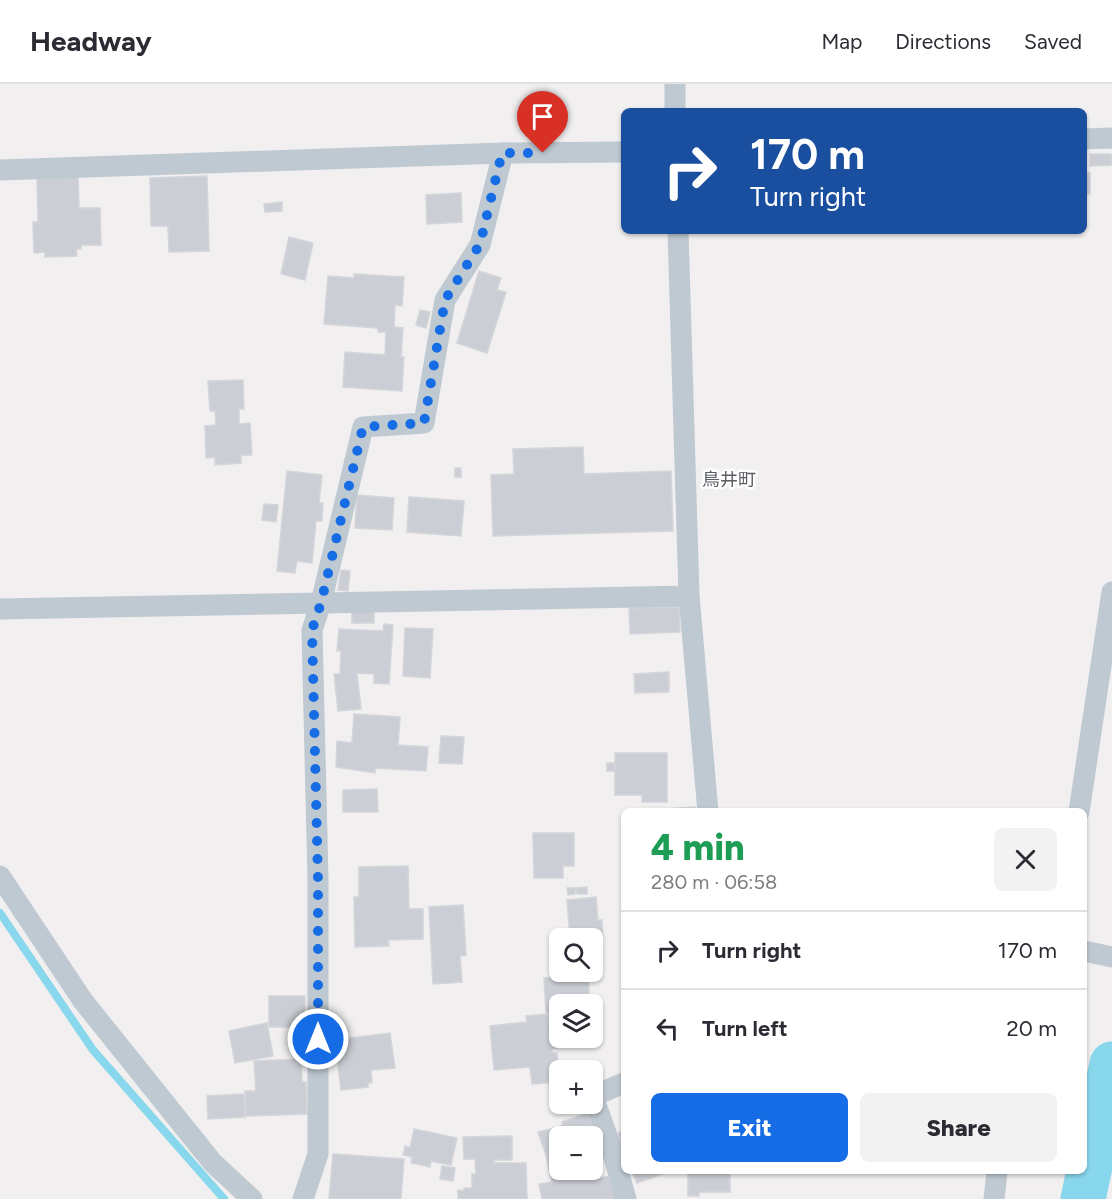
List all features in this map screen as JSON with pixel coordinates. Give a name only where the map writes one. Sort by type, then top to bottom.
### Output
[{"type":"street","points":[[675,84],[675,108]]},
{"type":"street","points":[[1087,139],[1112,138]]},
{"type":"street","points":[[0,170],[502,153],[621,152]]},
{"type":"street","points":[[303,1199],[318,1154],[318,879],[312,630],[321,603],[363,427],[424,423],[445,300],[480,244],[502,153]]},
{"type":"street","points":[[678,234],[689,596],[708,808]]},
{"type":"street","points":[[1080,808],[1112,592]]},
{"type":"street","points":[[0,609],[689,596]]},
{"type":"street","points":[[0,876],[83,1001],[213,1162],[252,1199]]},
{"type":"street","points":[[1087,952],[1109,956]]},
{"type":"street","points":[[621,1084],[593,1096],[626,1199]]},
{"type":"street","points":[[994,1199],[997,1174]]},
{"type":"building","points":[[1090,154],[1111,154],[1112,165],[1090,166]]},
{"type":"building","points":[[1087,173],[1090,173],[1090,194],[1087,194]]},
{"type":"building","points":[[78,175],[79,208],[100,208],[101,245],[81,245],[81,249],[76,249],[77,256],[45,257],[45,252],[34,253],[33,222],[38,222],[37,176]]},
{"type":"building","points":[[207,176],[209,251],[169,252],[168,226],[151,226],[150,178]]},
{"type":"building","points":[[461,193],[462,222],[427,224],[426,195]]},
{"type":"building","points":[[282,202],[282,211],[265,212],[264,204]]},
{"type":"building","points":[[289,237],[313,243],[305,280],[281,274]]},
{"type":"building","points":[[479,271],[501,278],[497,290],[506,292],[487,353],[457,343]]},
{"type":"building","points":[[354,274],[404,277],[402,306],[395,305],[394,327],[403,328],[402,391],[343,387],[345,352],[385,355],[386,332],[378,332],[378,328],[324,324],[328,276],[354,278]]},
{"type":"building","points":[[420,310],[430,312],[426,328],[416,325]]},
{"type":"building","points":[[243,380],[244,409],[239,409],[239,424],[250,423],[252,455],[241,455],[241,463],[215,465],[215,457],[206,458],[205,426],[216,425],[215,411],[210,411],[208,381]]},
{"type":"building","points":[[583,447],[584,474],[671,471],[673,531],[493,536],[491,475],[514,474],[513,449]]},
{"type":"building","points":[[455,468],[461,468],[461,477],[455,477]]},
{"type":"building","points":[[287,471],[322,475],[319,503],[323,503],[322,521],[316,521],[312,563],[297,561],[295,573],[277,571]]},
{"type":"building","points":[[357,495],[394,498],[392,530],[355,528]]},
{"type":"building","points":[[409,497],[464,501],[461,536],[407,532]]},
{"type":"building","points":[[264,504],[278,505],[276,522],[262,520]]},
{"type":"building","points":[[341,570],[350,571],[348,591],[338,590]]},
{"type":"building","points":[[679,607],[680,632],[630,634],[629,608]]},
{"type":"building","points":[[374,610],[374,623],[352,623],[352,611]]},
{"type":"building","points":[[384,624],[393,625],[389,684],[374,683],[374,674],[357,673],[361,709],[338,711],[334,674],[340,674],[341,651],[337,651],[339,629],[383,631]]},
{"type":"building","points":[[405,628],[433,629],[430,678],[403,676]]},
{"type":"building","points":[[669,672],[669,692],[635,693],[634,674]]},
{"type":"building","points":[[354,714],[400,717],[398,745],[428,747],[426,771],[375,768],[375,773],[336,767],[337,741],[352,743]]},
{"type":"building","points":[[441,736],[464,737],[462,764],[439,763]]},
{"type":"building","points":[[615,753],[667,753],[667,802],[642,802],[642,795],[615,795]]},
{"type":"building","points":[[607,763],[614,763],[614,771],[607,771]]},
{"type":"building","points":[[377,789],[378,812],[343,812],[343,790]]},
{"type":"building","points":[[533,833],[574,833],[574,866],[563,866],[563,878],[534,878]]},
{"type":"building","points":[[408,866],[409,909],[423,909],[423,939],[388,940],[389,946],[355,947],[354,897],[359,897],[359,867]]},
{"type":"building","points":[[587,887],[587,894],[577,894],[576,888]]},
{"type":"building","points":[[567,888],[575,888],[575,894],[568,895]]},
{"type":"building","points":[[596,897],[598,920],[602,920],[603,928],[569,928],[567,900]]},
{"type":"building","points":[[463,905],[466,955],[460,956],[462,982],[433,984],[429,907]]},
{"type":"building","points":[[544,978],[549,978],[549,982],[588,982],[589,994],[549,994],[549,1013],[546,1013]]},
{"type":"building","points":[[269,996],[305,996],[305,1027],[269,1027]]},
{"type":"building","points":[[549,1014],[549,1048],[558,1048],[552,1049],[552,1053],[557,1053],[558,1060],[549,1060],[549,1083],[532,1084],[530,1067],[494,1070],[490,1026],[527,1022],[526,1016]]},
{"type":"building","points":[[267,1023],[273,1056],[235,1063],[229,1031]]},
{"type":"building","points":[[390,1033],[395,1068],[371,1070],[372,1083],[368,1083],[368,1087],[341,1090],[335,1040]]},
{"type":"building","points":[[301,1059],[302,1082],[306,1082],[307,1114],[246,1116],[245,1091],[256,1091],[254,1061]]},
{"type":"building","points":[[244,1094],[245,1117],[208,1119],[207,1096]]},
{"type":"building","points":[[588,1114],[593,1126],[561,1126],[562,1122]]},
{"type":"building","points":[[414,1129],[457,1138],[451,1165],[431,1161],[430,1167],[411,1163],[412,1157],[403,1155],[405,1146],[410,1148]]},
{"type":"building","points":[[549,1129],[549,1154],[546,1155],[538,1132]]},
{"type":"building","points":[[512,1136],[512,1160],[494,1160],[494,1163],[526,1163],[527,1199],[458,1199],[458,1190],[464,1191],[464,1188],[472,1188],[472,1174],[476,1174],[475,1159],[464,1159],[463,1137]]},
{"type":"building","points":[[333,1154],[404,1159],[401,1199],[329,1199]]},
{"type":"building","points":[[442,1166],[455,1168],[453,1181],[440,1179]]},
{"type":"building","points":[[633,1174],[662,1174],[637,1183]]},
{"type":"building","points":[[688,1174],[730,1174],[730,1192],[699,1192],[699,1196],[688,1196]]},
{"type":"building","points":[[609,1176],[617,1199],[542,1199],[539,1184],[552,1182],[552,1180],[603,1180],[603,1177]]},
{"type":"waterway","points":[[0,913],[93,1050],[224,1199]]},
{"type":"waterway","points":[[1083,1199],[1112,1064]]},
{"type":"district","name":"鳥井町","points":[[729,480]]},
{"type":"route","points":[[318,1039],[318,879],[312,630],[321,603],[363,427],[424,423],[445,300],[480,244],[502,153],[543,153]]}]
